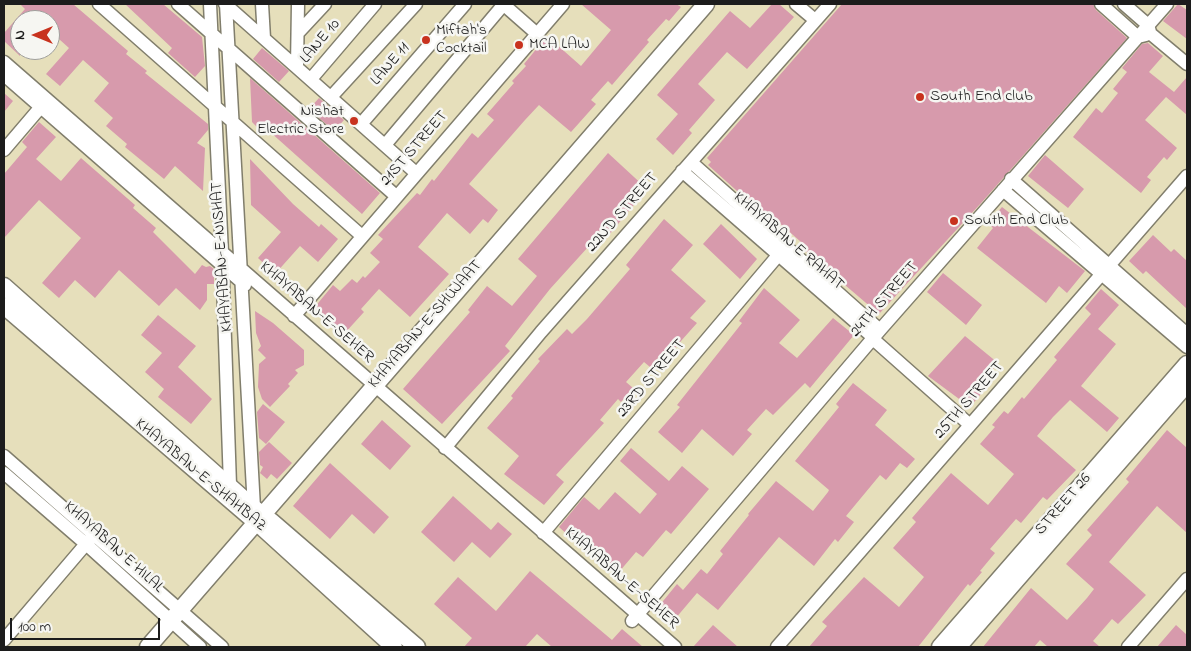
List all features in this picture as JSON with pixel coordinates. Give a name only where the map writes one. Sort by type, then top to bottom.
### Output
[{"type":"main road","name":"KHAYABAN-E-SHUJAAT","points":[[374,392],[706,4]]},
{"type":"main road","name":"KHAYABAN-E-SHUJAAT","points":[[374,392],[718,4]]},
{"type":"main road","name":"KHAYABAN-E-SHAHBAZ","points":[[4,286],[230,485],[262,519],[394,647]]},
{"type":"main road","name":"KHAYABAN-E-SHAHBAZ","points":[[4,306],[416,647]]},
{"type":"main road","name":"STREET 26","points":[[940,647],[1187,364]]},
{"type":"main road","name":"STREET 26","points":[[958,647],[1187,384]]},
{"type":"main road","points":[[161,647],[179,620],[262,519],[374,392]]},
{"type":"main road","points":[[148,647],[179,620]]},
{"type":"street","points":[[99,4],[362,236]]},
{"type":"street","points":[[178,4],[396,196]]},
{"type":"street","name":"KHAYABAN-E-NISHAT","points":[[210,4],[230,485]]},
{"type":"street","points":[[225,4],[416,173]]},
{"type":"street","name":"KHAYABAN-E-NISHAT","points":[[225,4],[240,275],[262,519]]},
{"type":"street","points":[[262,4],[264,38]]},
{"type":"street","points":[[297,66],[298,4]]},
{"type":"street","points":[[298,33],[325,4]]},
{"type":"street","name":"LANE 10","points":[[311,79],[375,4]]},
{"type":"street","points":[[331,97],[416,4]]},
{"type":"street","name":"LANE 11","points":[[361,124],[465,4]]},
{"type":"street","points":[[385,145],[503,4],[536,33]]},
{"type":"street","name":"21ST STREET","points":[[294,316],[536,33],[563,4]]},
{"type":"street","points":[[796,4],[815,20]]},
{"type":"street","points":[[1101,4],[1138,37],[1150,30],[1167,4]]},
{"type":"street","points":[[1124,4],[1187,64]]},
{"type":"street","name":"22ND STREET","points":[[445,448],[541,332],[815,20],[823,6]]},
{"type":"street","name":"24TH STREET","points":[[634,618],[1012,179],[1138,37]]},
{"type":"street","name":"KHAYABAN-E-SEHER","points":[[4,62],[44,103],[374,392],[634,618],[675,647]]},
{"type":"street","name":"KHAYABAN-E-SEHER","points":[[4,75],[44,103]]},
{"type":"street","points":[[4,150],[44,103]]},
{"type":"street","name":"KHAYABAN E RAHAT","points":[[686,166],[876,336],[970,425]]},
{"type":"street","name":"25TH STREET","points":[[777,647],[1187,176]]},
{"type":"street","points":[[1012,179],[1187,347]]},
{"type":"street","points":[[1003,190],[1107,269],[1187,334]]},
{"type":"street","name":"23RD STREET","points":[[543,533],[782,251]]},
{"type":"street","name":"KHAYABAN-E-SEHER","points":[[240,275],[294,316],[374,392],[445,448],[543,533],[634,618],[662,647]]},
{"type":"street","name":"KHAYABAN E HILAL","points":[[4,456],[90,539],[179,620],[200,647]]},
{"type":"street","name":"KHAYABAN E HILAL","points":[[4,473],[90,539]]},
{"type":"street","points":[[4,640],[90,539]]},
{"type":"street","points":[[1128,647],[1187,579]]},
{"type":"street","points":[[179,620],[222,647]]},
{"type":"building","points":[[20,4],[73,4],[128,51],[126,54],[147,71],[145,73],[208,124],[208,130],[197,143],[205,148],[203,191],[175,166],[164,179],[125,147],[127,144],[106,126],[113,118],[94,101],[109,83],[83,60],[60,86],[46,74],[69,48],[60,40],[60,10],[25,9]]},
{"type":"building","points":[[125,4],[163,4],[202,37],[205,66],[195,77],[168,53],[172,48]]},
{"type":"building","points":[[581,4],[676,4],[681,7],[669,21],[666,19],[647,40],[649,42],[612,85],[608,81],[591,100],[596,104],[571,132],[539,105],[469,184],[498,210],[488,223],[483,219],[470,234],[447,213],[418,247],[449,274],[410,317],[379,289],[361,309],[364,312],[344,334],[314,308],[333,285],[340,291],[352,279],[357,283],[363,276],[365,278],[380,262],[370,253],[383,239],[378,235],[417,193],[420,195],[432,179],[434,181],[472,133],[478,138],[494,120],[487,114],[514,83],[512,81],[526,66],[524,64],[547,36],[581,66],[611,30]]},
{"type":"building","points":[[772,4],[779,4],[794,17],[747,69],[727,52],[698,84],[715,100],[689,130],[692,133],[673,155],[656,139],[678,114],[657,95],[730,11],[750,28]]},
{"type":"building","name":"South End club","points":[[842,4],[1093,4],[1096,10],[1127,38],[982,202],[879,314],[798,245],[801,242],[768,213],[765,216],[708,165],[711,162],[707,158]]},
{"type":"building","points":[[1178,4],[1187,10],[1187,39],[1163,21]]},
{"type":"building","points":[[10,26],[10,47],[4,41],[4,33]]},
{"type":"building","points":[[1148,43],[1163,56],[1149,72],[1174,92],[1187,77],[1187,115],[1166,97],[1145,120],[1177,148],[1167,160],[1164,157],[1147,177],[1151,180],[1141,193],[1073,137],[1096,108],[1102,113],[1118,93],[1113,89],[1127,72],[1122,68],[1142,44]]},
{"type":"building","points":[[262,48],[289,71],[279,82],[253,59]]},
{"type":"building","points":[[250,78],[380,193],[362,214],[260,123],[257,127],[252,122]]},
{"type":"building","points":[[4,93],[13,101],[4,112]]},
{"type":"building","points":[[319,98],[344,120],[334,131],[309,109]]},
{"type":"building","points":[[39,122],[56,137],[36,159],[61,181],[81,158],[135,205],[133,208],[156,228],[153,232],[195,274],[202,265],[210,266],[214,269],[214,284],[207,284],[207,300],[200,310],[176,288],[159,306],[119,270],[95,298],[75,280],[59,298],[42,283],[81,238],[39,200],[4,238],[4,174],[27,147],[22,142]]},
{"type":"building","points":[[608,153],[647,189],[604,241],[598,236],[550,289],[505,346],[510,351],[442,424],[403,389],[470,312],[468,310],[487,286],[512,306],[537,276],[518,259]]},
{"type":"building","points":[[1045,155],[1084,189],[1068,208],[1028,176]]},
{"type":"building","points":[[250,159],[293,204],[319,227],[321,224],[338,239],[318,262],[300,246],[275,274],[258,258],[281,232],[251,205]]},
{"type":"building","points":[[1002,207],[1085,271],[1067,293],[1059,286],[1046,303],[977,248],[993,228],[988,223]]},
{"type":"building","points":[[664,219],[693,245],[671,270],[706,301],[690,318],[697,323],[673,350],[668,347],[650,367],[644,362],[626,382],[633,388],[621,402],[618,399],[600,420],[604,423],[556,475],[564,482],[544,505],[504,474],[519,456],[487,428],[513,398],[511,396],[540,361],[538,359],[567,329],[572,334],[630,269],[626,265]]},
{"type":"building","points":[[721,224],[757,259],[740,279],[703,244]]},
{"type":"building","points":[[1153,235],[1171,252],[1174,249],[1187,261],[1187,309],[1146,271],[1143,274],[1129,261]]},
{"type":"building","points":[[943,273],[982,305],[966,325],[927,292]]},
{"type":"building","points":[[764,288],[800,320],[779,343],[797,358],[833,318],[854,335],[810,388],[805,383],[773,415],[766,409],[747,430],[752,434],[733,456],[702,429],[682,453],[658,432],[680,407],[677,405],[742,323],[739,321]]},
{"type":"building","points":[[1101,289],[1119,305],[1098,329],[1116,344],[1081,386],[1119,418],[1107,432],[1070,400],[1053,417],[1037,436],[1076,470],[1047,500],[1043,497],[1021,523],[1016,519],[990,549],[995,553],[980,571],[982,572],[970,586],[968,584],[918,647],[809,647],[827,626],[822,622],[864,577],[899,607],[924,577],[893,548],[916,522],[912,518],[951,473],[988,505],[1014,474],[980,444],[995,427],[992,425],[1004,411],[1008,414],[1022,397],[1024,399],[1057,360],[1054,357],[1091,314],[1085,308]]},
{"type":"building","points":[[255,311],[273,323],[304,350],[304,365],[295,370],[298,373],[288,384],[290,386],[270,407],[262,399],[258,387],[259,364],[266,358],[258,350],[261,346],[256,333]]},
{"type":"building","points":[[158,315],[196,346],[178,367],[212,399],[191,424],[158,397],[164,389],[145,372],[162,353],[141,335]]},
{"type":"building","points":[[965,336],[998,363],[980,385],[985,389],[970,407],[928,376]]},
{"type":"building","points":[[853,383],[887,410],[875,425],[915,459],[907,468],[900,463],[886,480],[880,475],[846,516],[854,522],[838,542],[835,539],[814,566],[779,537],[718,610],[697,593],[675,619],[659,606],[677,584],[683,590],[701,569],[707,574],[723,554],[720,551],[776,481],[813,511],[828,492],[829,490],[795,461],[839,407],[836,404]]},
{"type":"building","points":[[263,404],[285,422],[266,444],[259,438],[257,412]]},
{"type":"building","points":[[382,420],[411,446],[390,470],[361,444]]},
{"type":"building","points":[[1167,430],[1187,448],[1187,533],[1157,506],[1109,562],[1146,595],[1118,624],[1112,619],[1093,641],[1100,647],[1048,647],[1040,640],[1034,647],[983,647],[1031,588],[1067,620],[1087,598],[1094,589],[1066,564],[1092,535],[1087,530],[1129,482],[1126,479]]},
{"type":"building","points":[[269,442],[292,463],[277,479],[271,474],[267,479],[260,473],[263,467],[260,465],[259,452]]},
{"type":"building","points":[[631,448],[669,481],[682,466],[709,489],[671,534],[666,530],[643,557],[636,552],[619,572],[583,540],[579,545],[559,527],[584,497],[599,510],[615,492],[640,514],[657,494],[620,461]]},
{"type":"building","points":[[330,463],[389,517],[374,534],[352,514],[330,539],[293,506]]},
{"type":"building","points":[[453,496],[491,530],[498,522],[512,534],[490,558],[472,542],[454,562],[421,532]]},
{"type":"building","points":[[530,571],[612,640],[622,629],[643,647],[552,647],[537,634],[525,647],[464,647],[472,638],[434,604],[458,577],[496,611]]},
{"type":"building","points":[[713,625],[738,647],[693,647]]},
{"type":"building","points":[[1176,625],[1187,635],[1187,647],[1157,647]]},
{"type":"place","name":"Miftah's Cocktail","points":[[426,40]]},
{"type":"place","name":"MCA LAW","points":[[519,45]]},
{"type":"place","name":"South End club","points":[[920,97]]},
{"type":"place","name":"Nishat Electric Store","points":[[354,121]]},
{"type":"place","name":"South End Club","points":[[954,221]]}]
